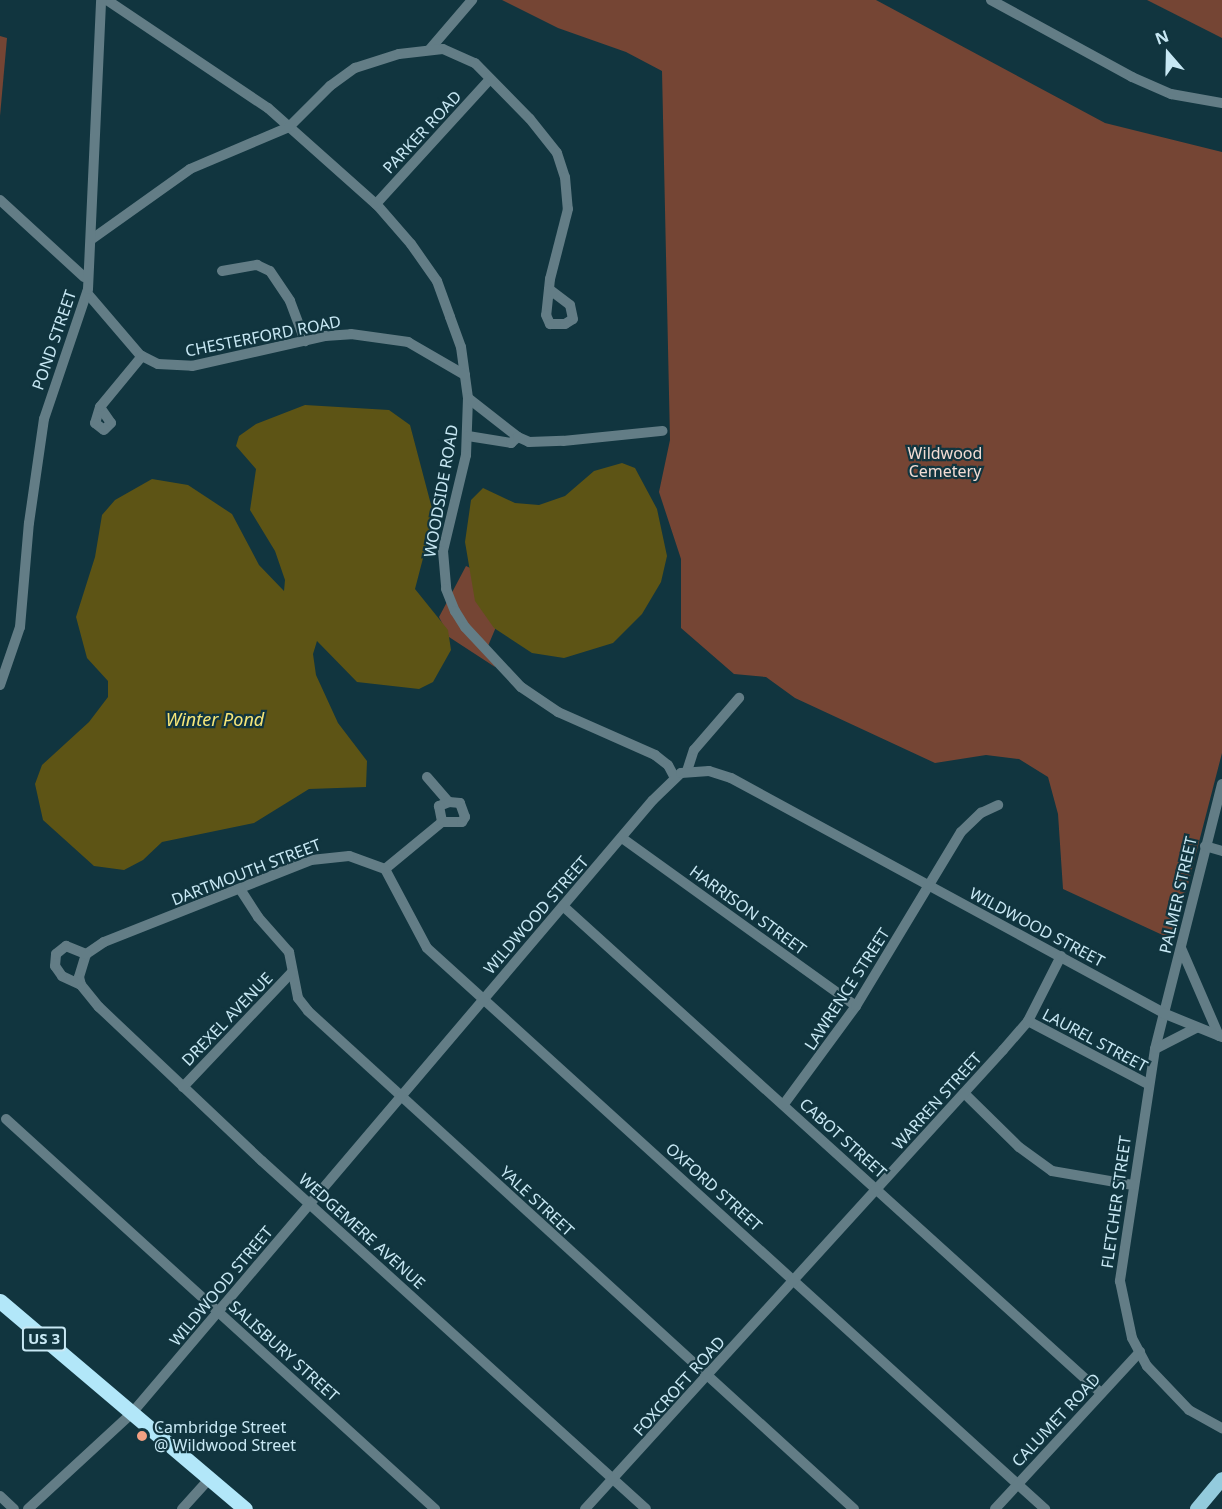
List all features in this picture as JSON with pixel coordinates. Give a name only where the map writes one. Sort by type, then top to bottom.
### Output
[{"type":"highway","name":"US 3","points":[[0,1301],[245,1509]]},
{"type":"main road","points":[[1197,1509],[1222,1479]]},
{"type":"street","name":"POND STREET","points":[[0,685],[20,627],[29,523],[45,419],[87,292],[92,239],[101,0]]},
{"type":"street","name":"WOODSIDE ROAD","points":[[107,0],[228,78],[289,127],[376,204],[411,244],[437,281],[461,347],[465,375],[468,398],[468,436],[459,491],[442,551],[446,589],[460,619],[521,687],[558,712],[655,755],[668,765],[675,778]]},
{"type":"street","points":[[430,49],[472,0]]},
{"type":"street","points":[[991,0],[1132,77],[1171,94],[1222,104]]},
{"type":"street","points":[[92,239],[190,169],[289,127],[330,86],[355,68],[399,54],[430,49],[458,54],[475,63],[530,119],[557,153],[565,177],[568,209],[549,289]]},
{"type":"street","name":"PARKER ROAD","points":[[376,204],[490,80]]},
{"type":"street","points":[[0,200],[84,277]]},
{"type":"street","points":[[222,271],[258,265],[270,271],[290,301],[305,341]]},
{"type":"street","points":[[87,292],[142,356],[100,407]]},
{"type":"street","name":"CHESTERFORD ROAD","points":[[142,356],[158,364],[192,366],[305,341],[351,334],[408,342],[465,375]]},
{"type":"street","points":[[468,398],[518,437],[529,442],[662,431]]},
{"type":"street","points":[[468,436],[511,443],[518,437]]},
{"type":"street","points":[[687,771],[694,750],[739,698]]},
{"type":"street","name":"WILDWOOD STREET","points":[[28,1509],[132,1413],[622,838],[675,778],[687,771],[709,771],[731,778],[1163,1013],[1220,1036]]},
{"type":"street","points":[[428,777],[449,802]]},
{"type":"street","name":"PALMER STREET","points":[[1163,1013],[1222,784]]},
{"type":"street","points":[[385,869],[442,822],[462,822],[465,817],[460,803],[449,802],[439,806],[442,822]]},
{"type":"street","name":"LAWRENCE STREET","points":[[784,1104],[856,1006],[931,886],[961,832],[981,813],[998,805]]},
{"type":"street","name":"HARRISON STREET","points":[[622,838],[856,1006]]},
{"type":"street","points":[[1205,846],[1222,851]]},
{"type":"street","name":"DARTMOUTH STREET","points":[[84,958],[104,942],[311,860],[334,855],[363,859],[385,869]]},
{"type":"street","name":"OXFORD STREET","points":[[385,869],[427,948],[1045,1509]]},
{"type":"street","name":"YALE STREET","points":[[240,889],[258,917],[284,944],[298,998],[308,1011],[854,1509]]},
{"type":"street","name":"CABOT STREET","points":[[564,906],[1101,1393]]},
{"type":"street","points":[[66,946],[84,958],[81,985],[62,976],[55,966],[56,954],[66,946]]},
{"type":"street","points":[[1181,948],[1220,1036]]},
{"type":"street","name":"WARREN STREET","points":[[794,1281],[1028,1021],[1061,956]]},
{"type":"street","name":"DREXEL AVENUE","points":[[183,1087],[292,972]]},
{"type":"street","name":"WEDGEMERE AVENUE","points":[[81,985],[99,1007],[183,1087],[646,1509]]},
{"type":"street","name":"FLETCHER STREET","points":[[1163,1013],[1148,1084],[1120,1281],[1132,1338],[1140,1352],[1169,1393],[1189,1410],[1222,1428]]},
{"type":"street","name":"LAUREL STREET","points":[[1028,1021],[1148,1084]]},
{"type":"street","points":[[1155,1049],[1196,1028]]},
{"type":"street","points":[[964,1093],[1019,1146],[1052,1171],[1133,1185]]},
{"type":"street","name":"SALISBURY STREET","points":[[6,1119],[435,1509]]},
{"type":"street","name":"FOXCROFT ROAD","points":[[585,1509],[794,1281]]},
{"type":"street","name":"CALUMET ROAD","points":[[995,1509],[1140,1352]]},
{"type":"street","points":[[182,1509],[210,1478]]},
{"type":"street","points":[[0,1496],[14,1509]]},
{"type":"green space","name":"Wildwood Cemetery","points":[[502,0],[876,0],[1105,123],[1222,152],[1222,753],[1177,927],[1169,938],[1063,889],[1058,814],[1048,777],[1019,759],[986,755],[935,763],[795,698],[766,677],[734,674],[681,628],[681,559],[659,492],[670,440],[662,71],[626,52],[558,28]]},
{"type":"green space","points":[[1147,0],[1222,0],[1222,38]]},
{"type":"green space","points":[[0,36],[7,38],[0,116]]},
{"type":"green space","points":[[466,566],[485,575],[496,627],[488,646],[495,667],[449,637],[439,617]]},
{"type":"water","name":"Winter Pond","points":[[305,405],[389,410],[410,425],[434,516],[415,589],[448,630],[451,650],[433,682],[419,689],[357,682],[317,641],[313,654],[316,675],[338,723],[367,761],[366,787],[309,789],[254,823],[162,842],[143,860],[124,870],[94,866],[43,820],[35,784],[42,765],[89,722],[108,697],[108,681],[87,658],[76,617],[95,557],[102,515],[115,500],[152,479],[188,485],[232,514],[259,565],[284,591],[285,580],[275,551],[250,510],[256,469],[236,446],[239,436],[256,424]]},
{"type":"water","points":[[622,463],[635,468],[657,509],[667,556],[661,582],[642,614],[613,643],[564,658],[532,653],[494,628],[475,601],[465,542],[471,500],[483,488],[515,503],[539,505],[565,496],[594,471]]},
{"type":"place","name":"Cambridge Street @ Wildwood Street","points":[[142,1436]]}]
